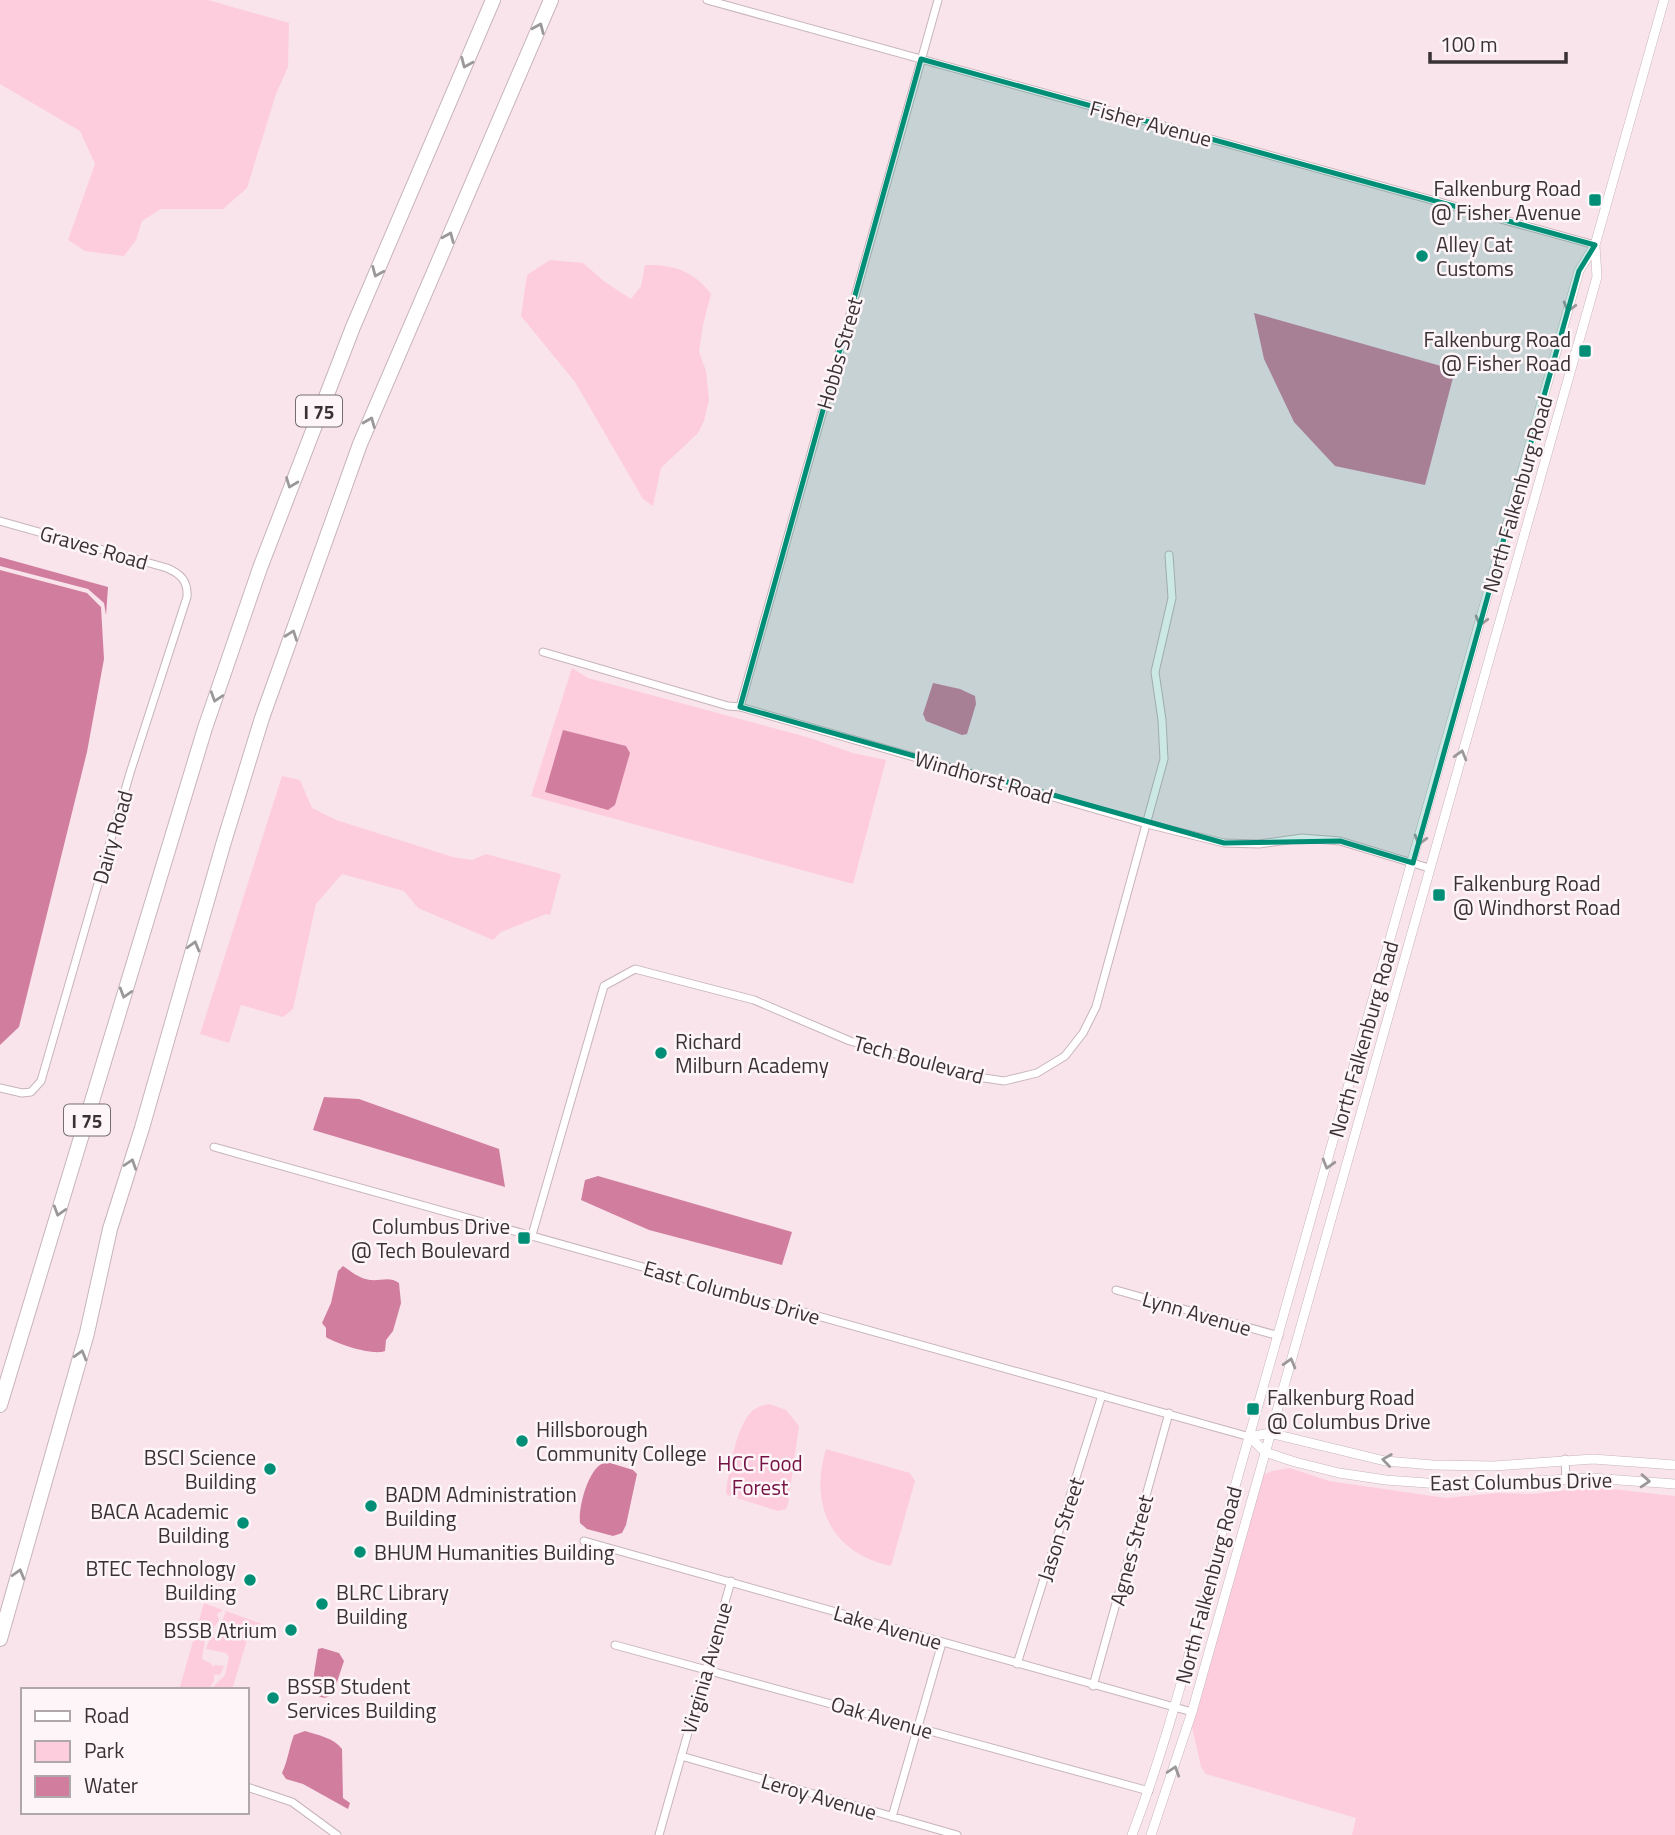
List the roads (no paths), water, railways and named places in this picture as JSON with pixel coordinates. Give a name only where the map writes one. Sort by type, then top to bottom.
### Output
[{"type":"highway","name":"I 75","points":[[0,1405],[205,728],[256,579],[344,350],[493,0]]},
{"type":"highway","name":"I 75","points":[[0,1639],[87,1333],[110,1229],[142,1129],[262,718],[360,444],[551,0]]},
{"type":"street","name":"Fisher Avenue","points":[[707,0],[1595,245]]},
{"type":"street","name":"Hobbs Street","points":[[740,707],[939,0]]},
{"type":"street","name":"North Falkenburg Road","points":[[1132,1835],[1149,1791],[1175,1707],[1580,271],[1595,245],[1664,0]]},
{"type":"street","name":"North Falkenburg Road","points":[[1152,1835],[1192,1712],[1597,276],[1595,245]]},
{"type":"street","name":"Graves Road","points":[[0,521],[167,568],[184,579]]},
{"type":"street","points":[[1501,551],[1518,555]]},
{"type":"street","name":"Tech Boulevard","points":[[532,1235],[604,986],[635,968],[754,1000],[850,1041],[971,1076],[1004,1081],[1037,1073],[1065,1056],[1083,1033],[1096,1007],[1164,759],[1162,720],[1154,672],[1172,598],[1169,555]]},
{"type":"street","name":"Dairy Road","points":[[0,1087],[22,1093],[31,1092],[41,1081],[130,774],[187,597],[184,579]]},
{"type":"street","name":"Windhorst Road","points":[[543,652],[1147,824],[1224,843],[1259,844],[1302,838],[1340,841],[1429,868]]},
{"type":"street","name":"East Columbus Drive","points":[[214,1147],[1250,1437],[1270,1433],[1385,1461],[1483,1466],[1565,1459],[1675,1465]]},
{"type":"street","name":"Lynn Avenue","points":[[1116,1290],[1279,1336]]},
{"type":"street","name":"Jason Street","points":[[1017,1664],[1102,1395]]},
{"type":"street","name":"Agnes Street","points":[[1093,1686],[1169,1413]]},
{"type":"street","name":"East Columbus Drive","points":[[1250,1437],[1265,1452],[1339,1473],[1386,1480],[1454,1485],[1591,1478],[1675,1484]]},
{"type":"street","points":[[1565,1459],[1566,1480]]},
{"type":"street","name":"Lake Avenue","points":[[584,1541],[1192,1712]]},
{"type":"street","name":"Virginia Avenue","points":[[659,1835],[731,1581]]},
{"type":"street","points":[[892,1816],[943,1643]]},
{"type":"street","name":"Oak Avenue","points":[[615,1645],[1149,1791]]},
{"type":"street","name":"Leroy Avenue","points":[[681,1756],[957,1835]]},
{"type":"street","points":[[248,1787],[292,1802],[337,1835]]},
{"type":"water","points":[[1254,313],[1455,370],[1425,485],[1335,466],[1294,422],[1264,359]]},
{"type":"water","points":[[0,557],[108,587],[106,615],[104,603],[88,589],[0,566]]},
{"type":"water","points":[[0,570],[87,593],[101,607],[104,659],[87,752],[19,1027],[0,1045]]},
{"type":"water","points":[[933,683],[960,689],[975,696],[976,704],[967,734],[962,735],[926,721],[923,714]]},
{"type":"water","points":[[563,730],[626,746],[630,753],[615,805],[608,810],[545,792]]},
{"type":"water","points":[[324,1097],[359,1099],[499,1149],[505,1187],[313,1130]]},
{"type":"water","points":[[598,1176],[792,1232],[782,1265],[649,1230],[581,1200],[585,1180]]},
{"type":"water","points":[[343,1266],[366,1279],[389,1279],[399,1283],[401,1303],[393,1331],[386,1340],[385,1351],[373,1352],[355,1348],[326,1337],[326,1328],[322,1323],[331,1303],[338,1271]]},
{"type":"water","points":[[607,1462],[633,1470],[637,1474],[626,1525],[622,1533],[613,1536],[587,1529],[580,1523],[586,1487],[595,1470]]},
{"type":"water","points":[[318,1649],[339,1653],[344,1661],[333,1694],[324,1698],[315,1693],[314,1674]]},
{"type":"water","points":[[305,1731],[330,1740],[342,1749],[343,1798],[350,1803],[348,1809],[303,1784],[286,1779],[282,1773],[294,1735]]},
{"type":"place","name":"Falkenburg Road @ Fisher Avenue","points":[[1595,200]]},
{"type":"place","name":"Alley Cat Customs","points":[[1422,256]]},
{"type":"place","name":"Falkenburg Road @ Fisher Road","points":[[1585,351]]},
{"type":"place","name":"Falkenburg Road @ Windhorst Road","points":[[1439,895]]},
{"type":"place","name":"Richard Milburn Academy","points":[[661,1053]]},
{"type":"place","name":"Columbus Drive @ Tech Boulevard","points":[[524,1238]]},
{"type":"place","name":"Falkenburg Road @ Columbus Drive","points":[[1253,1409]]},
{"type":"place","name":"Hillsborough Community College","points":[[522,1441]]},
{"type":"place","name":"BSCI Science Building","points":[[270,1469]]},
{"type":"place","name":"BADM Administration Building","points":[[371,1506]]},
{"type":"place","name":"BACA Academic Building","points":[[243,1523]]},
{"type":"place","name":"BHUM Humanities Building","points":[[360,1552]]},
{"type":"place","name":"BTEC Technology Building","points":[[250,1580]]},
{"type":"place","name":"BLRC Library Building","points":[[322,1604]]},
{"type":"place","name":"BSSB Atrium","points":[[291,1630]]},
{"type":"place","name":"BSSB Student Services Building","points":[[273,1698]]},
{"type":"park label","name":"HCC Food Forest","points":[[760,1475]]}]
